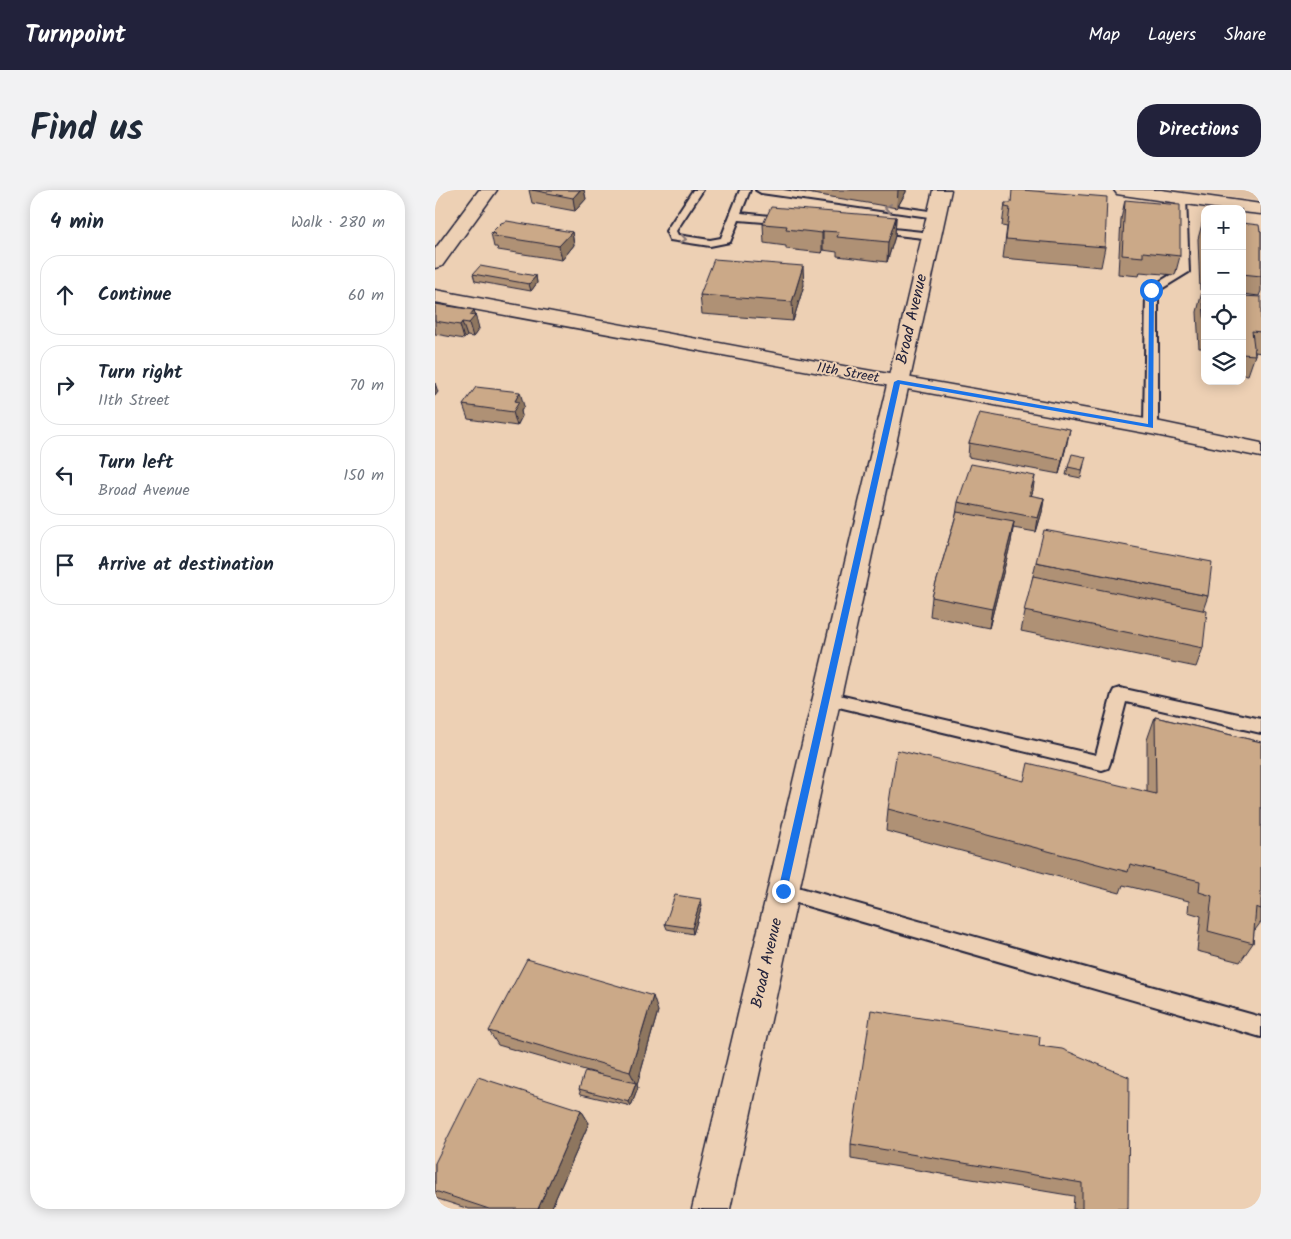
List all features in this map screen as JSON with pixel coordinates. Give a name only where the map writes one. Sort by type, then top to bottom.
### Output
[{"type":"street","points":[[435,262],[488,190]]},
{"type":"street","points":[[1123,190],[1261,209]]},
{"type":"street","name":"Broad Avenue","points":[[711,1209],[937,214]]},
{"type":"street","name":"11th Street","points":[[435,296],[1151,427],[1261,450]]},
{"type":"lane","points":[[698,190],[671,231],[674,238],[710,243],[726,240],[745,190]]},
{"type":"lane","points":[[761,190],[937,214]]},
{"type":"lane","points":[[1151,427],[1151,290],[1183,272],[1181,198]]},
{"type":"lane","points":[[866,229],[937,214]]},
{"type":"lane","points":[[735,216],[800,223]]},
{"type":"lane","points":[[826,698],[1102,763],[1120,694],[1261,726]]},
{"type":"lane","points":[[783,891],[1261,1027]]},
{"type":"shaded area","points":[[1178,190],[1261,190],[1261,201]]},
{"type":"building","points":[[532,190],[580,190],[573,198]]},
{"type":"building","points":[[1012,190],[1107,197],[1105,247],[1006,239],[1010,208],[1005,207],[1005,203],[1011,203]]},
{"type":"building","points":[[1125,200],[1180,205],[1180,256],[1143,252],[1143,257],[1122,255]]},
{"type":"building","points":[[771,207],[896,217],[888,242],[837,237],[839,232],[823,231],[822,233],[786,229],[787,226],[763,224]]},
{"type":"building","points":[[507,221],[572,232],[559,246],[494,236],[496,234],[491,233],[501,223]]},
{"type":"building","points":[[1246,223],[1259,225],[1261,231],[1261,276],[1246,274]]},
{"type":"building","points":[[714,259],[803,266],[792,302],[700,295]]},
{"type":"building","points":[[480,266],[536,276],[529,284],[473,274]]},
{"type":"building","points":[[1246,296],[1261,297],[1261,332],[1252,331],[1255,355],[1246,354]]},
{"type":"building","points":[[435,304],[474,310],[470,315],[475,316],[469,323],[462,322],[460,325],[435,321]]},
{"type":"building","points":[[476,387],[520,392],[515,401],[519,402],[513,412],[463,405]]},
{"type":"building","points":[[980,413],[1070,429],[1062,460],[969,443]]},
{"type":"building","points":[[1072,454],[1086,457],[1082,470],[1068,467]]},
{"type":"building","points":[[971,464],[1035,476],[1029,495],[1044,498],[1038,518],[958,502]]},
{"type":"building","points":[[957,512],[1014,522],[992,609],[932,597]]},
{"type":"building","points":[[1044,530],[1212,562],[1208,596],[1036,562]]},
{"type":"building","points":[[1033,576],[1207,611],[1203,648],[1024,611]]},
{"type":"building","points":[[1155,717],[1261,742],[1261,909],[1256,907],[1253,943],[1208,931],[1212,896],[1199,892],[1200,881],[1130,864],[1128,872],[888,809],[897,750],[1024,781],[1028,763],[1156,794]]},
{"type":"building","points":[[675,895],[701,899],[692,928],[665,924]]},
{"type":"building","points":[[527,959],[653,996],[630,1072],[489,1031]]},
{"type":"building","points":[[871,1010],[1040,1037],[1039,1046],[1062,1049],[1129,1077],[1128,1209],[1082,1209],[1082,1183],[851,1144]]},
{"type":"building","points":[[585,1071],[636,1083],[629,1102],[579,1089]]},
{"type":"building","points":[[478,1077],[581,1110],[538,1209],[489,1209],[435,1191],[435,1163]]},
{"type":"route","points":[[783,891],[898,382],[1151,427],[1151,290]]}]
